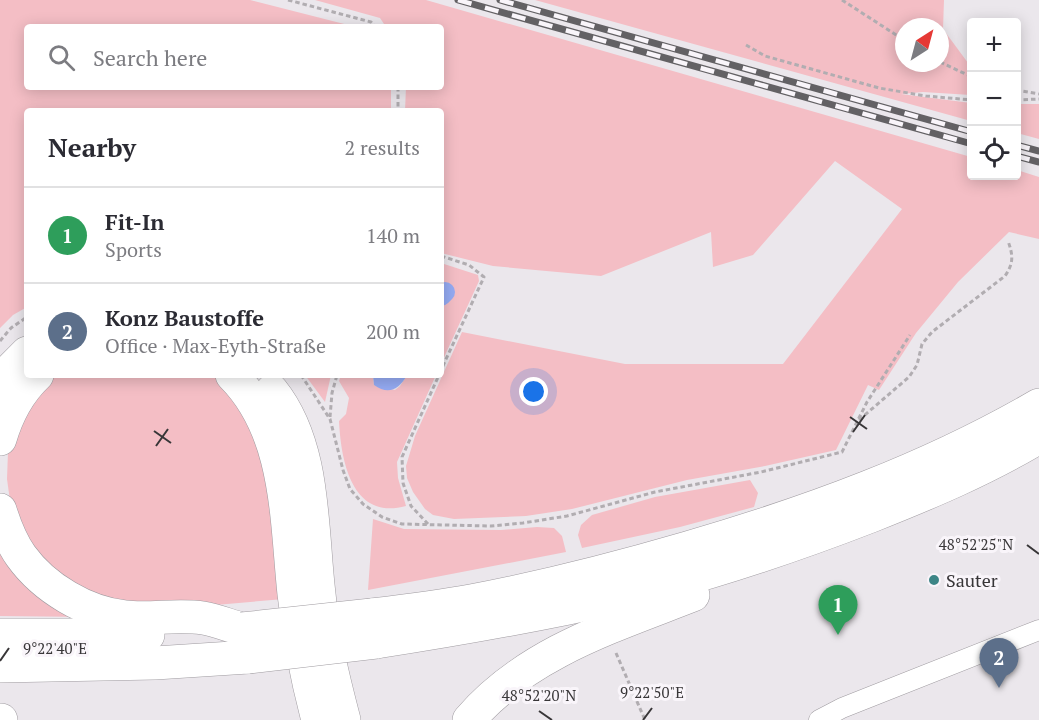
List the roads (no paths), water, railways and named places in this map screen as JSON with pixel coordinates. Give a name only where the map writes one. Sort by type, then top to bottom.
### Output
[{"type":"highway","points":[[0,380],[24,356]]},
{"type":"highway","points":[[0,439],[4,423],[16,400],[34,378]]},
{"type":"highway","points":[[234,378],[257,405],[270,433],[278,463],[304,663],[318,720]]},
{"type":"highway","points":[[261,378],[275,395],[290,421],[301,449],[309,485],[319,594],[328,660],[344,720]]},
{"type":"highway","points":[[374,629],[469,601],[563,582],[737,533],[825,504],[951,452],[1039,405]]},
{"type":"highway","points":[[0,666],[144,663],[245,643],[570,608],[748,560],[837,529],[964,477],[1039,437]]},
{"type":"highway","points":[[0,510],[7,532],[21,556],[40,577],[65,596],[94,609],[124,617],[202,618],[245,643]]},
{"type":"highway","points":[[470,720],[485,701],[543,659],[624,622],[700,592],[748,560]]},
{"type":"highway","points":[[0,635],[160,635],[245,643]]},
{"type":"street","points":[[819,720],[842,708],[1039,630]]},
{"type":"water","points":[[373,378],[405,378],[393,389],[384,390],[374,385]]},
{"type":"railway","points":[[458,0],[967,143]]},
{"type":"railway","points":[[500,0],[967,131]]},
{"type":"railway","points":[[1021,146],[1039,151]]},
{"type":"railway","points":[[1021,157],[1039,162]]},
{"type":"place","name":"Sauter","points":[[934,580]]},
{"type":"place","name":"Fit-In","points":[[838,635]]},
{"type":"place","name":"Konz Baustoffe","points":[[999,688]]}]
